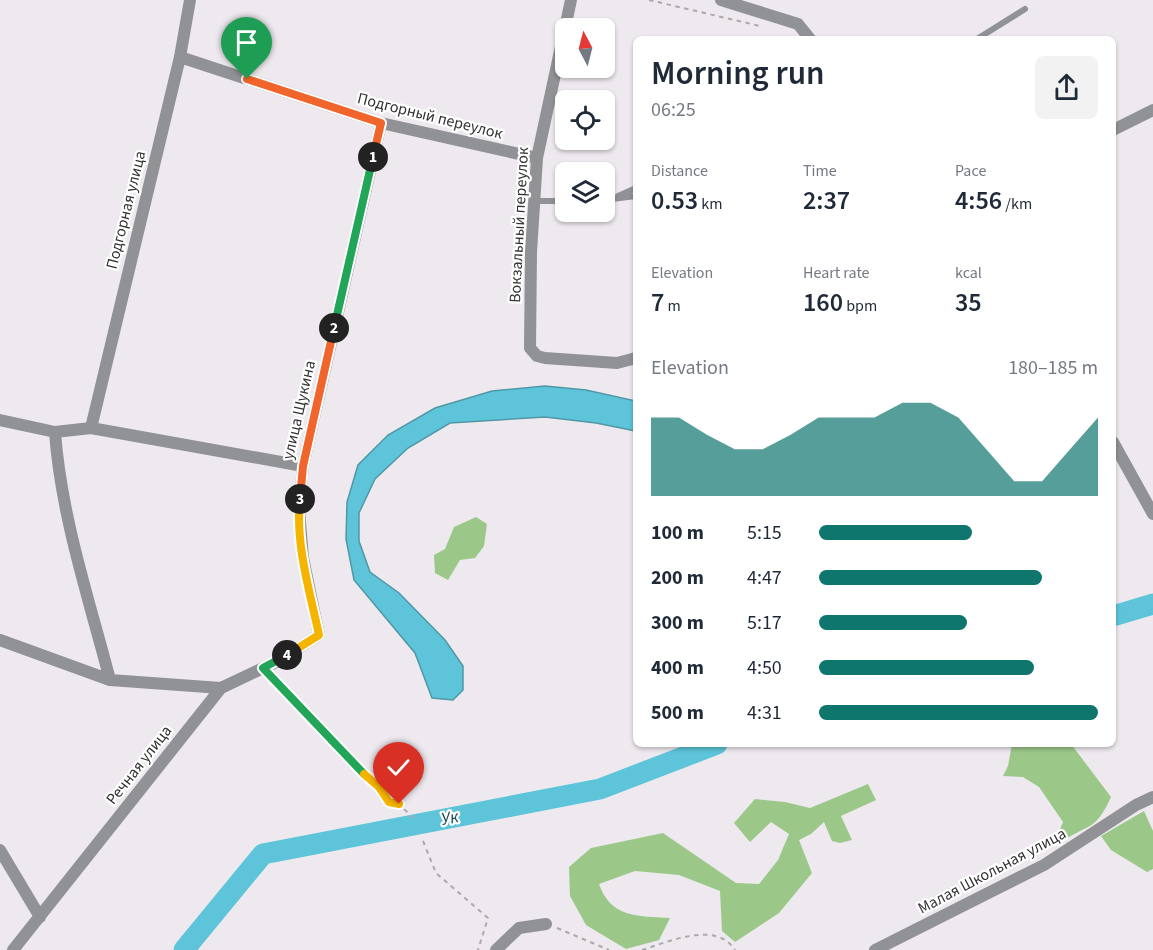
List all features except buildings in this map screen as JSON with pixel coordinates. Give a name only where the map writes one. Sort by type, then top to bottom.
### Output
[{"type":"street","name":"Подгорная улица","points":[[91,428],[180,57],[190,0]]},
{"type":"street","name":"Вокзальный переулок","points":[[571,0],[537,158],[531,252],[530,348],[537,356],[545,358],[617,363],[633,359]]},
{"type":"street","points":[[721,0],[798,24],[809,36]]},
{"type":"street","name":"Подгорный переулок","points":[[180,57],[381,123],[537,158]]},
{"type":"street","points":[[1116,128],[1153,110]]},
{"type":"street","name":"улица Щукина","points":[[319,635],[303,558],[298,510],[303,466],[381,123]]},
{"type":"street","points":[[0,420],[55,432],[91,428],[303,466]]},
{"type":"street","points":[[55,432],[57,467],[110,680]]},
{"type":"street","points":[[1116,446],[1153,514]]},
{"type":"street","name":"Речная улица","points":[[13,950],[220,688],[263,668],[319,635]]},
{"type":"street","points":[[0,640],[110,680],[220,688]]},
{"type":"street","name":"Малая Школьная улица","points":[[875,950],[1044,865],[1136,805],[1153,797]]},
{"type":"street","points":[[0,850],[40,917]]},
{"type":"street","points":[[496,950],[519,928],[546,924]]},
{"type":"lane","points":[[982,36],[1025,9]]},
{"type":"lane","points":[[615,197],[633,189]]},
{"type":"lane","points":[[615,199],[633,196]]},
{"type":"lane","points":[[535,201],[555,201]]},
{"type":"path","points":[[649,0],[764,27]]},
{"type":"path","points":[[263,668],[379,787],[389,802],[399,804],[413,818]]},
{"type":"path","points":[[423,841],[436,873],[488,918],[478,950]]},
{"type":"path","points":[[546,924],[609,950]]},
{"type":"path","points":[[642,950],[697,935],[719,936],[726,939],[735,950]]},
{"type":"green space","points":[[476,517],[487,524],[484,546],[475,558],[460,560],[448,580],[435,573],[434,555],[445,549],[454,527]]},
{"type":"green space","points":[[1011,747],[1073,747],[1111,797],[1099,818],[1092,825],[1063,841],[1058,834],[1063,822],[1039,787],[1023,777],[1003,776],[1008,766]]},
{"type":"green space","points":[[868,784],[876,800],[841,816],[852,840],[840,843],[832,841],[824,822],[811,834],[799,840],[812,873],[779,913],[735,942],[722,931],[720,891],[679,875],[635,871],[599,884],[604,895],[618,909],[647,917],[670,918],[659,940],[626,949],[586,925],[570,896],[569,867],[591,848],[663,833],[736,883],[759,884],[778,860],[789,834],[771,822],[750,842],[734,823],[755,799],[785,802],[810,808]]},
{"type":"green space","points":[[1144,811],[1153,831],[1153,869],[1147,872],[1111,850],[1101,836]]},
{"type":"water","points":[[545,386],[586,390],[633,400],[633,430],[545,417],[450,423],[408,448],[375,479],[359,513],[359,541],[370,572],[399,593],[445,640],[463,666],[463,690],[453,700],[432,698],[415,653],[354,580],[346,539],[347,502],[358,465],[388,435],[435,408],[492,391]]},
{"type":"waterway","name":"Ук","points":[[1116,615],[1153,604]]},
{"type":"waterway","name":"Ук","points":[[184,950],[263,854],[600,789],[709,747]]},
{"type":"route","points":[[247,79],[381,123],[303,466],[298,510],[303,558],[319,635],[263,668],[379,787],[389,802],[399,804]]}]
